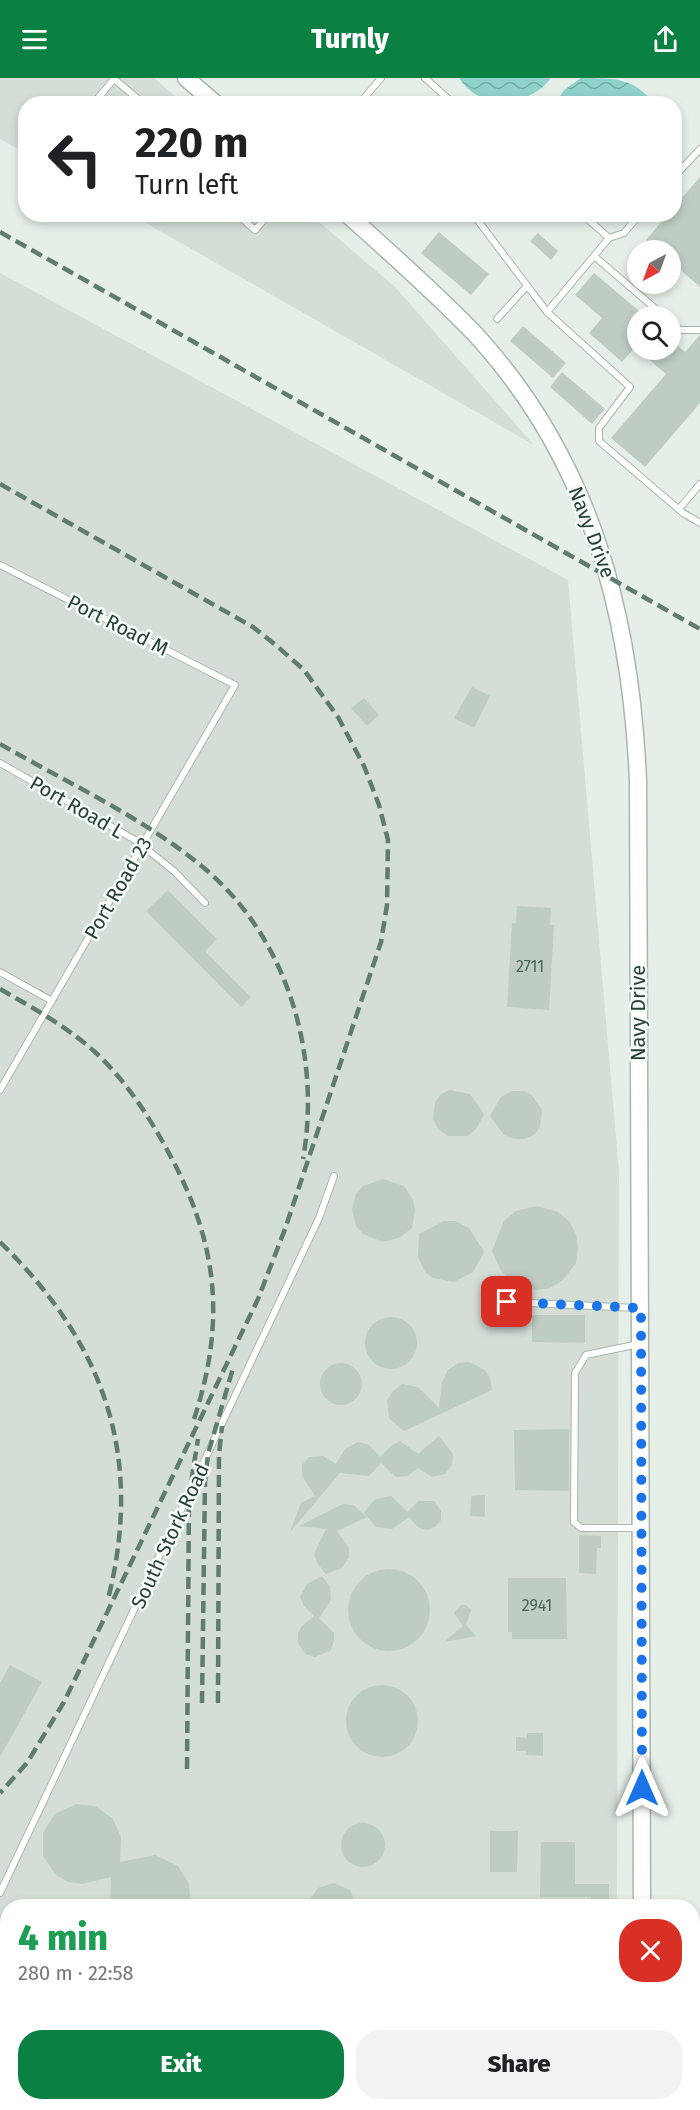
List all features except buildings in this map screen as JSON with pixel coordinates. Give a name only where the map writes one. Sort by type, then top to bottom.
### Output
[{"type":"street","points":[[186,78],[207,96]]},
{"type":"street","name":"Navy Drive","points":[[356,222],[447,306],[477,337],[553,439],[567,465],[610,576],[623,639],[636,746],[641,1308],[642,1899]]},
{"type":"lane","points":[[366,96],[381,78]]},
{"type":"lane","points":[[425,78],[445,96]]},
{"type":"lane","points":[[100,96],[114,79],[134,96]]},
{"type":"lane","points":[[682,168],[700,149]]},
{"type":"lane","points":[[246,222],[255,230],[262,222]]},
{"type":"lane","points":[[479,222],[547,312],[630,387],[599,428],[599,441],[679,509],[700,523]]},
{"type":"lane","points":[[591,222],[609,238]]},
{"type":"lane","points":[[547,312],[609,238],[624,232],[633,222]]},
{"type":"lane","points":[[594,256],[652,306]]},
{"type":"lane","points":[[497,319],[527,286]]},
{"type":"lane","points":[[681,330],[700,330]]},
{"type":"lane","points":[[679,509],[700,484]]},
{"type":"lane","name":"Port Road M","points":[[0,565],[235,685]]},
{"type":"lane","name":"Port Road 23","points":[[0,1090],[235,685]]},
{"type":"lane","name":"Port Road L","points":[[0,763],[142,845],[174,871],[205,903]]},
{"type":"lane","points":[[0,972],[51,1001]]},
{"type":"lane","name":"South Stork Road","points":[[0,1893],[319,1218],[334,1176]]},
{"type":"lane","points":[[507,1302],[641,1308]]},
{"type":"lane","points":[[641,1344],[586,1355],[575,1373],[574,1522],[581,1528],[641,1527]]},
{"type":"shaded area","points":[[0,78],[154,78],[175,96],[18,96],[18,149],[0,139]]},
{"type":"shaded area","points":[[144,222],[319,222],[395,287],[534,445]]},
{"type":"shaded area","points":[[0,273],[568,580],[619,1172],[617,1899],[0,1899]]},
{"type":"water","points":[[459,78],[551,78],[542,88],[528,96],[479,96],[468,89]]},
{"type":"water","points":[[581,78],[604,78],[631,84],[647,96],[560,96],[564,90]]},
{"type":"railway","points":[[0,232],[700,629]]},
{"type":"railway","points":[[0,484],[253,627],[304,670],[338,717],[364,766],[379,805],[388,840],[387,905],[381,942],[285,1229],[258,1299],[64,1702],[27,1763],[0,1793]]},
{"type":"railway","points":[[0,744],[152,830],[199,864],[229,892],[255,924],[275,960],[291,998],[301,1037],[307,1078],[308,1119],[303,1159]]},
{"type":"railway","points":[[0,989],[61,1026],[105,1061],[139,1104],[180,1174],[205,1242],[211,1276],[213,1310],[211,1346],[193,1422]]},
{"type":"railway","points":[[0,1242],[36,1281],[66,1321],[90,1362],[107,1406],[117,1451],[121,1498],[118,1547],[108,1599]]},
{"type":"railway","points":[[202,1703],[205,1482],[208,1454],[234,1365]]},
{"type":"railway","points":[[218,1703],[219,1455],[222,1426]]},
{"type":"railway","points":[[187,1769],[189,1495],[198,1439]]},
{"type":"route","points":[[507,1302],[641,1308],[642,1788]]}]
